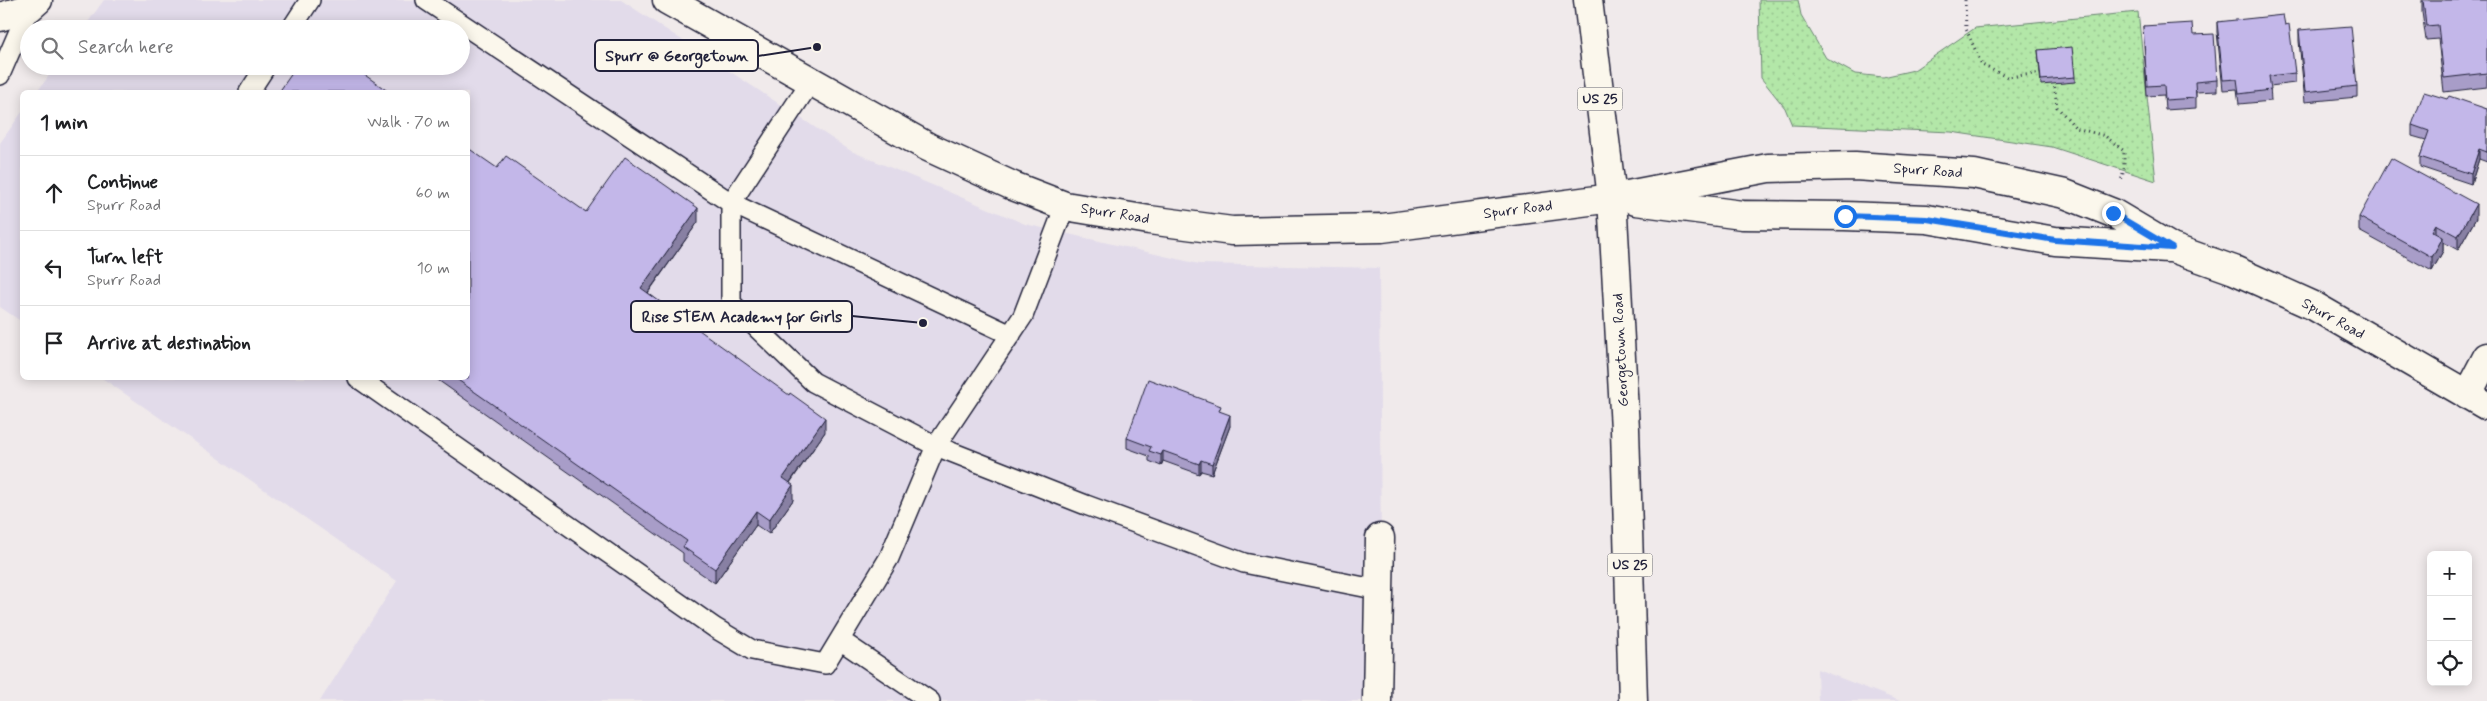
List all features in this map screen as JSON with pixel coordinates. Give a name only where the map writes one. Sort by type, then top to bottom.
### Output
[{"type":"street","name":"Spurr Road","points":[[668,0],[928,147],[1013,186],[1065,206],[1149,220],[1242,231],[1382,228],[1612,198],[1768,168],[1855,166],[1974,174],[2065,194],[2113,213],[2172,248],[2234,270],[2314,306],[2477,400]]},
{"type":"street","name":"Georgetown Road","points":[[1588,0],[1612,198],[1625,429],[1633,701]]},
{"type":"street","points":[[0,16],[34,4]]},
{"type":"street","name":"Spurr Road","points":[[1612,198],[1742,215],[1927,219],[2055,240],[2172,248]]},
{"type":"street","points":[[2477,400],[2487,356]]},
{"type":"street","points":[[1377,701],[1380,538]]},
{"type":"lane","points":[[297,20],[310,0]]},
{"type":"lane","points":[[426,0],[456,20]]},
{"type":"lane","points":[[26,20],[34,4]]},
{"type":"lane","points":[[470,29],[731,204],[1011,335]]},
{"type":"lane","points":[[0,75],[20,33]]},
{"type":"lane","points":[[250,90],[260,75]]},
{"type":"lane","points":[[811,82],[731,204],[730,303],[813,382],[936,446],[1086,505],[1244,563],[1311,578],[1379,590]]},
{"type":"lane","points":[[361,380],[715,628],[752,650],[825,664],[889,558],[936,446],[1023,316],[1065,206]]},
{"type":"lane","points":[[840,640],[930,701]]},
{"type":"path","points":[[1965,0],[1966,28],[1982,65],[2007,77],[2053,72],[2057,107],[2076,128],[2105,136],[2124,152],[2124,169],[2113,213]]},
{"type":"shaded area","points":[[104,0],[621,0],[851,151],[1025,224],[1199,264],[1379,268],[1382,701],[320,701],[397,581],[105,380],[470,380],[470,90],[38,90],[49,75],[470,75],[470,20],[90,20]]},
{"type":"shaded area","points":[[20,115],[20,321],[0,307],[0,143]]},
{"type":"shaded area","points":[[1817,669],[1900,701],[1818,701]]},
{"type":"green space","points":[[1759,0],[1798,0],[1801,15],[1826,58],[1855,74],[1883,77],[1914,70],[1975,28],[2138,12],[2156,181],[2052,147],[1951,132],[1792,125],[1785,108],[1761,78]]},
{"type":"building","points":[[2423,0],[2487,0],[2487,73],[2444,78],[2438,25],[2426,26]]},
{"type":"building","points":[[2283,15],[2285,25],[2289,24],[2295,73],[2269,76],[2271,90],[2239,94],[2237,79],[2223,80],[2217,22]]},
{"type":"building","points":[[2192,23],[2193,35],[2214,34],[2217,80],[2195,82],[2196,98],[2165,100],[2164,85],[2147,86],[2143,26]]},
{"type":"building","points":[[2351,26],[2357,86],[2305,92],[2299,30]]},
{"type":"building","points":[[2072,47],[2075,77],[2041,80],[2038,50]]},
{"type":"building","points":[[291,75],[365,75],[386,90],[280,90]]},
{"type":"building","points":[[2424,92],[2447,99],[2449,96],[2487,109],[2487,152],[2479,149],[2471,174],[2420,157],[2429,131],[2412,125]]},
{"type":"building","points":[[470,149],[497,168],[506,156],[586,212],[625,157],[698,208],[641,288],[789,395],[790,393],[825,418],[783,478],[793,485],[769,520],[756,511],[715,569],[683,547],[687,541],[458,380],[470,380]]},
{"type":"building","points":[[2391,158],[2476,204],[2458,236],[2436,224],[2432,231],[2443,237],[2432,257],[2359,217]]},
{"type":"building","points":[[1148,379],[1221,406],[1219,411],[1230,415],[1212,464],[1201,460],[1199,464],[1163,451],[1161,455],[1149,451],[1151,447],[1127,438]]},
{"type":"place","name":"Spurr @ Georgetown","points":[[817,47]]},
{"type":"place","name":"Rise STEM Academy for Girls","points":[[923,323]]},
{"type":"route","points":[[1845,216],[1927,219],[2055,240],[2172,248],[2113,213]]}]
